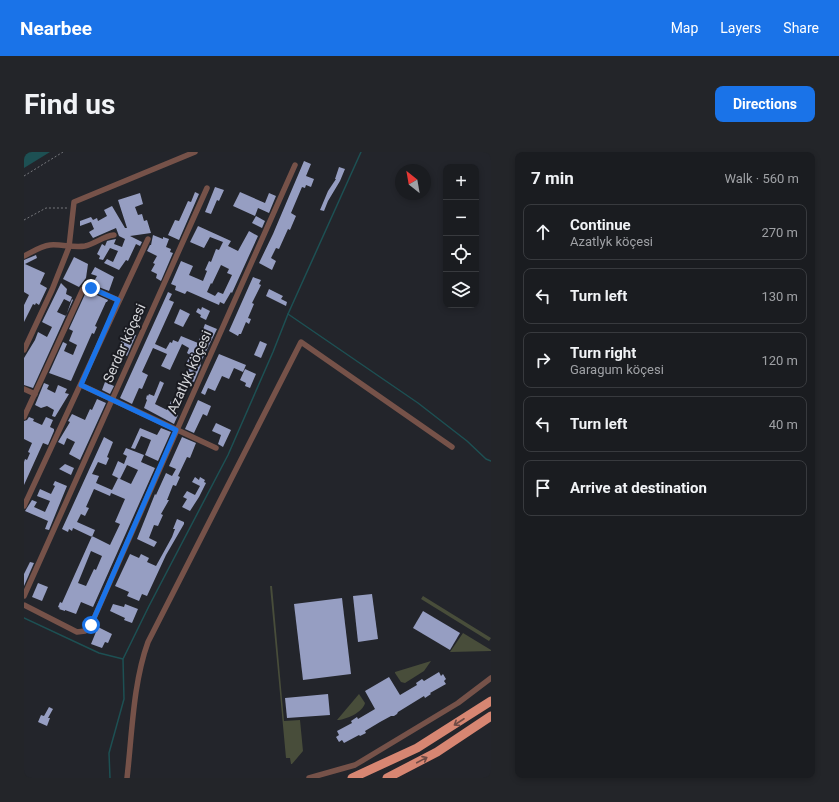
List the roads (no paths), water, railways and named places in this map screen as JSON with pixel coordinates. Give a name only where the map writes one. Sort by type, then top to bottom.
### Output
[{"type":"highway","points":[[352,778],[417,748],[491,701]]},
{"type":"highway","points":[[387,778],[437,752],[491,716]]},
{"type":"street","points":[[24,350],[52,290],[69,247],[74,205],[195,152]]},
{"type":"street","name":"Azatlyk köçesi","points":[[24,605],[77,632],[85,631],[91,625],[176,430],[295,165]]},
{"type":"street","name":"Serdar köçesi","points":[[24,596],[207,188]]},
{"type":"street","points":[[24,256],[50,245],[69,247],[90,245],[106,237],[114,235]]},
{"type":"street","points":[[24,506],[81,385],[118,300],[148,239]]},
{"type":"street","points":[[24,417],[83,289],[91,288],[118,300]]},
{"type":"street","points":[[127,778],[138,680],[148,642],[301,342],[452,447]]},
{"type":"street","points":[[81,385],[216,448]]},
{"type":"street","points":[[24,389],[35,394]]},
{"type":"street","points":[[309,778],[355,765],[458,703],[491,678]]},
{"type":"water","points":[[24,152],[50,152],[24,168]]},
{"type":"waterway","points":[[24,618],[99,653],[123,659],[228,455],[288,314],[361,152]]},
{"type":"waterway","points":[[288,314],[418,403],[467,441],[486,459],[491,461]]},
{"type":"waterway","points":[[110,778],[109,753],[124,699],[123,659]]}]
